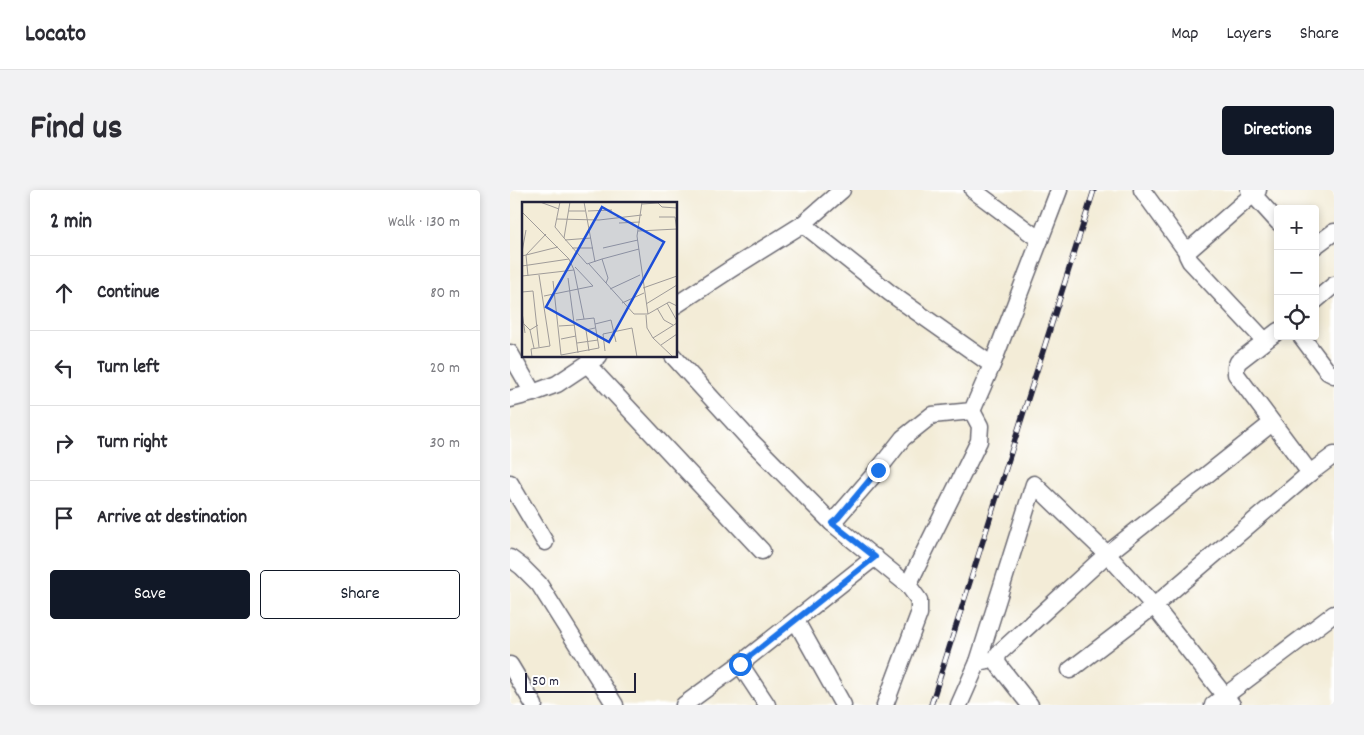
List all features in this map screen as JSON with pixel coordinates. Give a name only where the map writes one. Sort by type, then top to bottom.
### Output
[{"type":"street","points":[[678,304],[731,268],[803,224],[842,190]]},
{"type":"street","points":[[973,190],[1040,240]]},
{"type":"street","points":[[972,411],[992,365],[1059,190]]},
{"type":"street","points":[[1142,190],[1187,252],[1190,261],[1271,336],[1238,362],[1236,374],[1310,473]]},
{"type":"street","points":[[1187,252],[1253,192],[1274,217]]},
{"type":"street","points":[[803,224],[890,292],[992,365]]},
{"type":"street","points":[[1319,243],[1334,232]]},
{"type":"street","points":[[1319,298],[1334,285]]},
{"type":"street","points":[[1304,340],[1328,372],[1334,375]]},
{"type":"street","points":[[510,353],[533,393]]},
{"type":"street","points":[[674,358],[749,439],[832,523],[908,585],[919,600],[919,614],[885,705]]},
{"type":"street","points":[[510,399],[557,384],[593,360],[762,551]]},
{"type":"street","points":[[832,523],[903,438],[932,415],[972,411]]},
{"type":"street","points":[[908,585],[979,441],[980,426],[972,411]]},
{"type":"street","points":[[1030,705],[1000,667],[997,662],[998,654],[1107,554],[1272,423]]},
{"type":"street","points":[[1070,670],[1154,606],[1310,473],[1334,455]]},
{"type":"street","points":[[510,483],[545,542]]},
{"type":"street","points":[[959,705],[978,662],[1034,484],[1107,554],[1154,606],[1224,702],[1334,614]]},
{"type":"street","points":[[684,705],[796,621],[875,557]]},
{"type":"street","points":[[510,558],[539,584],[615,705]]},
{"type":"street","points":[[796,621],[843,705]]},
{"type":"street","points":[[978,662],[997,658]]},
{"type":"street","points":[[740,664],[767,705]]},
{"type":"street","points":[[510,665],[534,705]]},
{"type":"railway","points":[[931,705],[1094,190]]},
{"type":"route","points":[[740,664],[875,557],[832,523],[878,470]]}]
